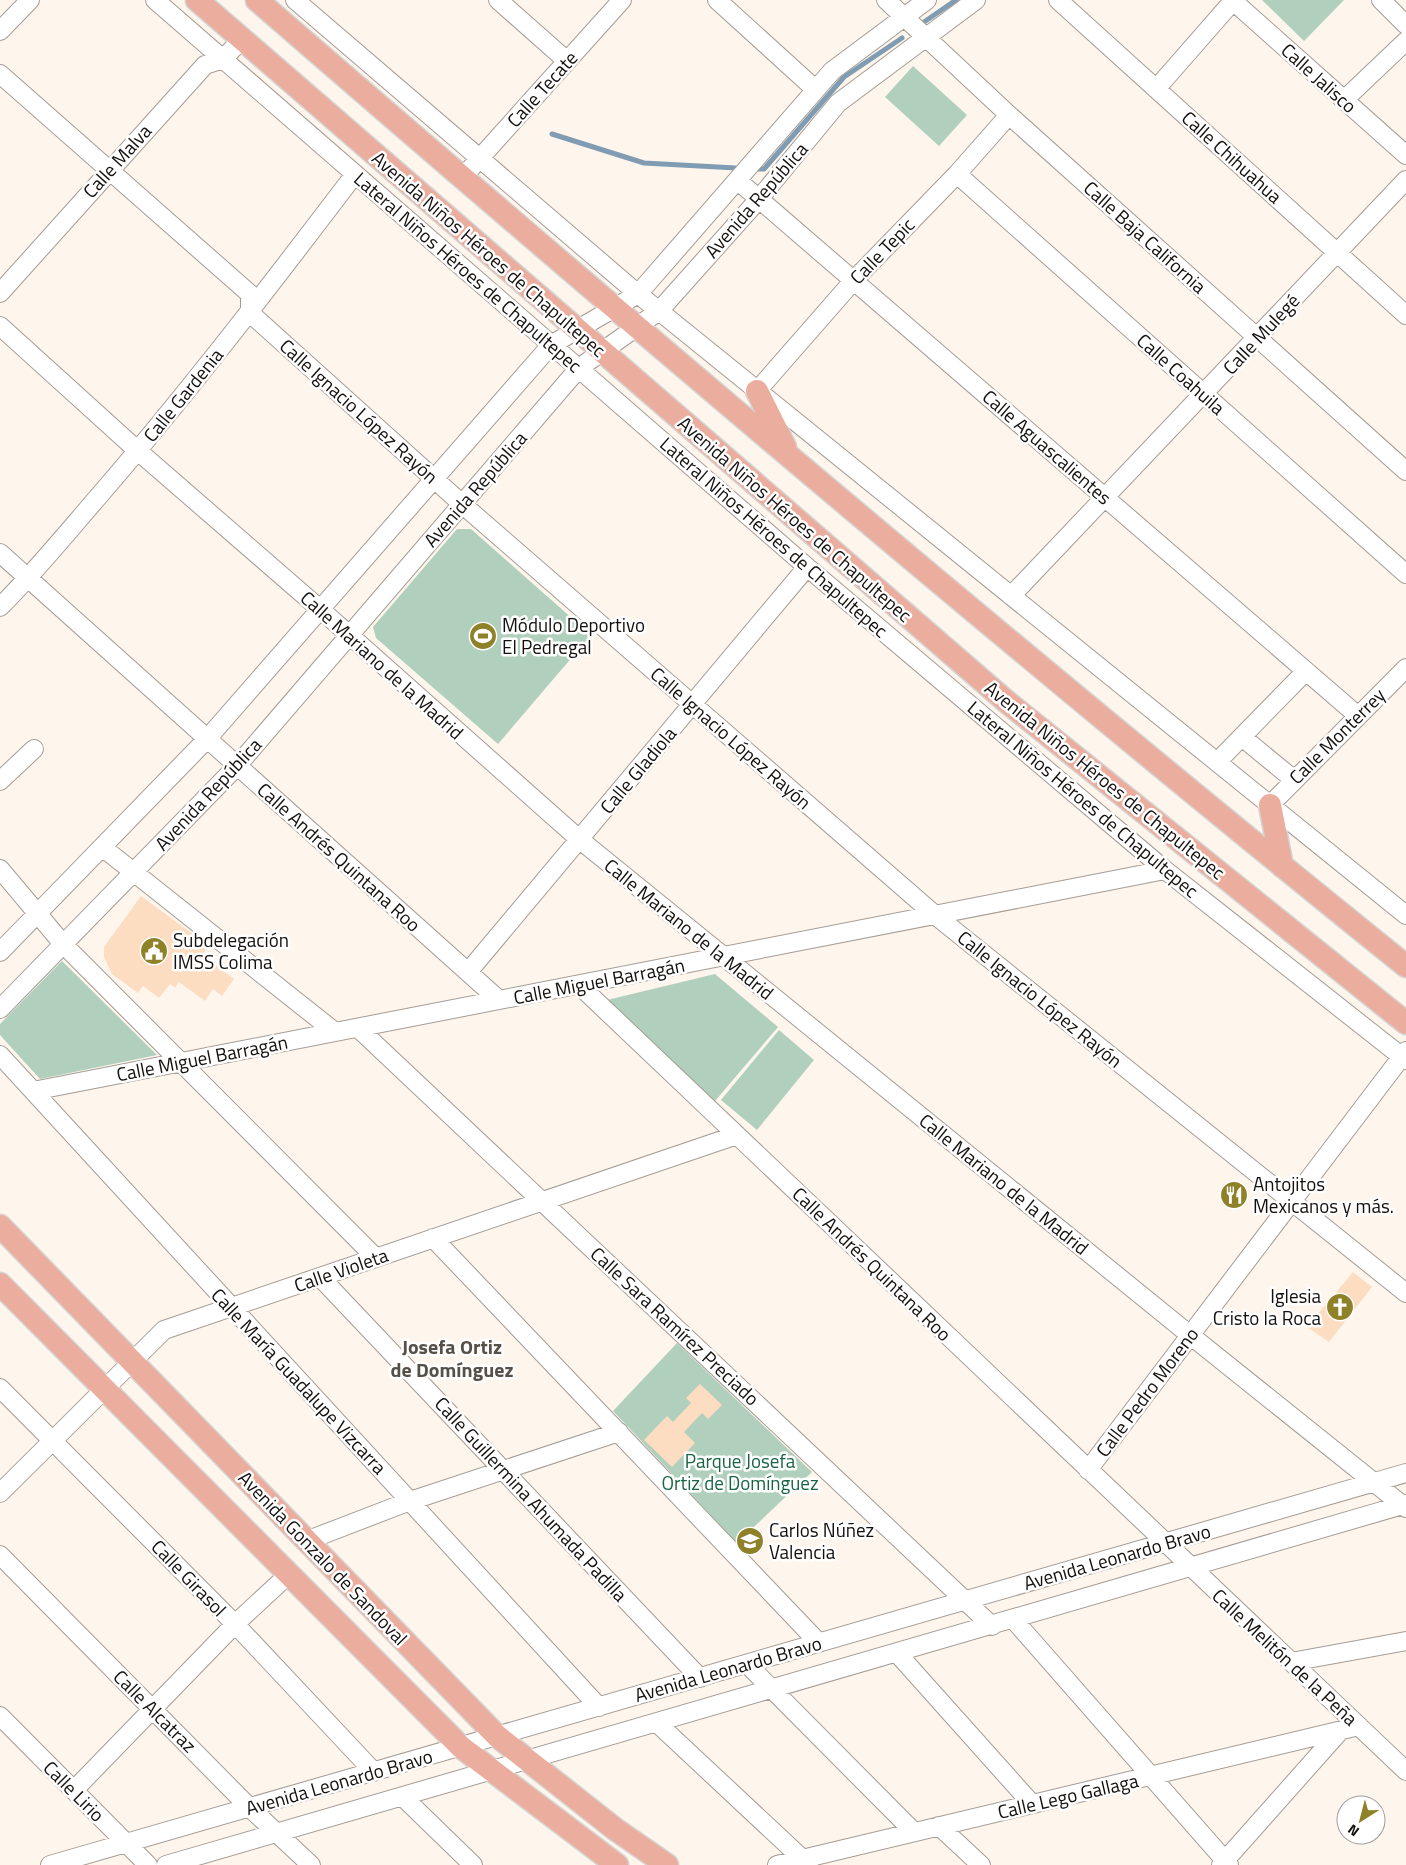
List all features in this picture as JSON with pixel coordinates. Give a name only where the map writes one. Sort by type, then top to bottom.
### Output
[{"type":"main road","name":"Avenida Niños Héroes de Chapultepec","points":[[197,0],[1007,702],[1406,1023]]},
{"type":"main road","points":[[257,0],[462,178],[1150,760],[1406,966]]},
{"type":"main road","points":[[757,391],[788,455]]},
{"type":"main road","points":[[1270,805],[1282,866]]},
{"type":"main road","name":"Avenida Gonzalo de Sandoval","points":[[0,1226],[497,1736],[615,1829],[667,1865]]},
{"type":"main road","name":"Avenida Gonzalo de Sandoval","points":[[0,1284],[461,1747],[617,1865]]},
{"type":"street","points":[[0,31],[30,0]]},
{"type":"street","name":"Lateral Niños Héroes de Chapultepec","points":[[155,0],[807,567],[1165,870],[1405,1056]]},
{"type":"street","points":[[498,0],[567,61]]},
{"type":"street","name":"Calle Tecate","points":[[462,178],[622,0]]},
{"type":"street","points":[[717,0],[815,89]]},
{"type":"street","name":"Calle Baja California","points":[[886,0],[1009,115],[1406,472]]},
{"type":"street","name":"Avenida República","points":[[0,952],[207,739],[551,345],[638,294],[832,71],[927,0]]},
{"type":"street","name":"Avenida República","points":[[0,1009],[237,766],[579,368],[659,311],[760,199],[838,103],[976,0]]},
{"type":"street","name":"Calle Chihuahua","points":[[1058,0],[1406,315]]},
{"type":"street","points":[[1156,89],[1232,0]]},
{"type":"street","name":"Calle Jalisco","points":[[1232,0],[1406,155]]},
{"type":"street","points":[[1380,0],[1406,25]]},
{"type":"street","points":[[301,2],[479,160],[638,294],[1406,915]]},
{"type":"street","name":"Calle Malva","points":[[0,293],[205,65],[222,59],[242,39]]},
{"type":"street","points":[[1344,100],[1406,41]]},
{"type":"street","points":[[0,74],[250,294],[250,312]]},
{"type":"street","name":"Calle Tepic","points":[[757,391],[854,280],[957,174],[1009,115]]},
{"type":"street","name":"Calle Gardenia","points":[[0,607],[28,578],[138,451],[250,312],[355,174]]},
{"type":"street","name":"Calle Coahuila","points":[[957,174],[1406,574]]},
{"type":"street","name":"Calle Aguascalientes","points":[[737,180],[1357,715]]},
{"type":"street","name":"Calle Mulegé","points":[[1012,596],[1406,180]]},
{"type":"street","name":"Calle Ignacio López Rayón","points":[[250,312],[462,504],[935,915],[1406,1292]]},
{"type":"street","name":"Calle Mariano de la Madrid","points":[[0,326],[138,451],[320,609],[579,840],[1190,1335],[1405,1505]]},
{"type":"street","name":"Calle Andrés Quintana Roo","points":[[0,553],[499,1000]]},
{"type":"street","name":"Calle Gladiola","points":[[468,972],[807,567]]},
{"type":"street","points":[[1217,762],[1306,671]]},
{"type":"street","name":"Calle Monterrey","points":[[1270,805],[1293,779],[1357,715],[1404,672]]},
{"type":"street","points":[[1242,737],[1293,779]]},
{"type":"street","points":[[0,781],[34,749]]},
{"type":"street","points":[[102,847],[335,1032]]},
{"type":"street","points":[[0,869],[63,944],[376,1258]]},
{"type":"street","name":"Calle Miguel Barragán","points":[[33,1091],[1165,870]]},
{"type":"street","name":"Calle Andrés Quintana Roo","points":[[579,984],[1165,1543]]},
{"type":"street","name":"Calle Sara Ramírez Preciado","points":[[358,1028],[544,1201],[992,1626]]},
{"type":"street","name":"Calle María Guadalupe Vizcarra","points":[[0,1055],[230,1308],[600,1706]]},
{"type":"street","name":"Calle Pedro Moreno","points":[[1088,1470],[1292,1201],[1405,1056]]},
{"type":"street","name":"Calle Violeta","points":[[0,1493],[164,1330],[737,1135]]},
{"type":"street","points":[[433,1238],[819,1643]]},
{"type":"street","name":"Calle Guillermina Ahumada Padilla","points":[[320,1277],[505,1470],[700,1678]]},
{"type":"street","name":"Calle Girasol","points":[[0,1388],[54,1440],[235,1624],[374,1772]]},
{"type":"street","points":[[306,1540],[410,1501],[619,1432]]},
{"type":"street","name":"Avenida Leonardo Bravo","points":[[50,1865],[1406,1473]]},
{"type":"street","name":"Avenida Leonardo Bravo","points":[[166,1865],[1405,1505]]},
{"type":"street","name":"Calle Melitón de la Peña","points":[[1165,1543],[1406,1771]]},
{"type":"street","name":"Calle Alcatraz","points":[[0,1555],[250,1808],[311,1865]]},
{"type":"street","points":[[74,1790],[235,1624],[288,1574]]},
{"type":"street","points":[[1013,1620],[1225,1864],[1340,1731]]},
{"type":"street","points":[[1290,1662],[1406,1641]]},
{"type":"street","points":[[897,1653],[1032,1804]]},
{"type":"street","points":[[747,1664],[914,1832]]},
{"type":"street","name":"Calle Lirio","points":[[0,1716],[148,1865]]},
{"type":"street","points":[[657,1723],[806,1862]]},
{"type":"street","name":"Calle Lego Gallaga","points":[[777,1865],[806,1862],[914,1832],[1359,1726]]},
{"type":"street","points":[[403,1797],[472,1865]]},
{"type":"street","points":[[939,1826],[981,1865]]},
{"type":"green space","points":[[1262,0],[1344,0],[1304,41]]},
{"type":"green space","points":[[913,66],[967,115],[939,146],[885,97]]},
{"type":"green space","name":"Módulo Deportivo El Pedregal","points":[[457,529],[471,529],[591,635],[498,744],[376,638],[373,627]]},
{"type":"green space","points":[[62,961],[157,1055],[40,1079],[0,1035],[0,1024]]},
{"type":"green space","points":[[715,974],[778,1027],[715,1101],[607,1000]]},
{"type":"green space","points":[[779,1030],[814,1060],[757,1130],[721,1100]]},
{"type":"green space","name":"Parque Josefa Ortiz de Domínguez","points":[[677,1343],[812,1472],[737,1543],[613,1411]]},
{"type":"building","name":"Subdelegación IMSS Colima","points":[[141,896],[209,946],[202,955],[234,979],[222,996],[213,989],[205,1001],[179,982],[175,988],[170,984],[159,998],[143,986],[138,993],[112,974],[104,957],[104,947]]},
{"type":"building","name":"Antojitos Mexicanos y más.","points":[[1232,1182],[1248,1194],[1236,1209],[1221,1197]]},
{"type":"building","name":"Iglesia Cristo la Roca","points":[[1353,1272],[1372,1287],[1329,1342],[1307,1327]]},
{"type":"building","points":[[700,1384],[722,1405],[708,1419],[702,1413],[684,1432],[695,1443],[672,1467],[644,1440],[667,1416],[673,1422],[691,1403],[686,1398]]},
{"type":"waterway","points":[[924,22],[956,0]]},
{"type":"waterway","points":[[758,169],[764,169],[844,77],[902,38]]},
{"type":"waterway","points":[[552,134],[644,163],[736,168]]},
{"type":"place","name":"Módulo Deportivo El Pedregal","points":[[483,636]]},
{"type":"place","name":"Subdelegación IMSS Colima","points":[[154,951]]},
{"type":"place","name":"Antojitos Mexicanos y más.","points":[[1234,1195]]},
{"type":"place","name":"Iglesia Cristo la Roca","points":[[1340,1307]]},
{"type":"place","name":"Carlos Núñez Valencia","points":[[750,1541]]},
{"type":"district","name":"Josefa Ortiz de Domínguez","points":[[452,1358]]}]
